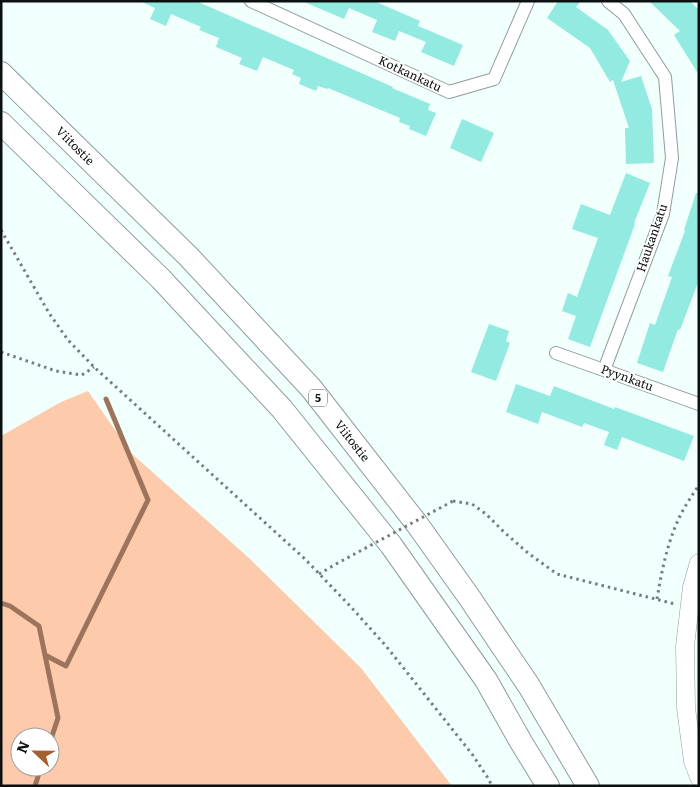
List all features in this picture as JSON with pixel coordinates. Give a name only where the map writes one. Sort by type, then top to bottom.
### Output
[{"type":"highway","name":"Viitostie","points":[[1,73],[188,256],[311,388],[417,524],[469,597],[529,686],[588,786]]},
{"type":"highway","points":[[1,123],[161,279],[282,408],[397,553],[486,680],[548,786]]},
{"type":"street","name":"Kotkankatu","points":[[251,1],[449,92],[494,79],[528,1]]},
{"type":"street","name":"Haukankatu","points":[[604,370],[663,214],[672,158],[665,77],[624,14],[608,1]]},
{"type":"street","name":"Pyynkatu","points":[[556,353],[699,404]]},
{"type":"street","points":[[699,563],[692,588],[685,646],[686,708],[693,761],[699,777]]},
{"type":"path","points":[[1,230],[49,313],[68,340],[94,367],[305,559],[367,624],[472,754],[492,786]]},
{"type":"path","points":[[1,352],[56,371],[82,375],[94,367]]},
{"type":"path","points":[[656,600],[670,540],[682,512],[699,485]]},
{"type":"path","points":[[319,574],[453,501],[472,504],[486,514],[528,553],[557,574],[675,604]]},
{"type":"shaded area","points":[[88,391],[131,453],[249,558],[361,668],[452,786],[1,786],[1,436],[61,402]]},
{"type":"building","points":[[140,1],[196,1],[430,104],[428,110],[436,113],[426,136],[409,129],[410,126],[399,122],[400,118],[328,88],[318,86],[316,91],[299,84],[301,78],[292,74],[294,70],[263,57],[257,71],[239,64],[242,58],[216,47],[219,38],[199,30],[201,27],[171,14],[166,26],[150,19],[155,8]]},
{"type":"building","points":[[302,1],[374,1],[420,21],[418,26],[463,45],[454,66],[421,52],[426,42],[399,31],[395,41],[372,32],[377,20],[349,8],[344,19]]},
{"type":"building","points":[[558,1],[581,1],[576,7],[608,30],[630,61],[621,82],[641,76],[652,109],[654,163],[626,164],[625,128],[629,128],[613,80],[610,82],[590,48],[547,18]]},
{"type":"building","points":[[649,1],[690,1],[699,10],[699,75],[674,35],[680,31]]},
{"type":"building","points":[[462,119],[494,133],[481,162],[450,148]]},
{"type":"building","points":[[626,173],[650,183],[590,347],[568,339],[576,316],[562,311],[568,293],[577,297],[598,238],[572,229],[581,204],[610,215]]},
{"type":"building","points":[[696,193],[699,193],[699,280],[680,330],[678,329],[663,372],[637,363],[650,323],[655,325],[672,277],[668,276],[685,231]]},
{"type":"building","points":[[489,324],[509,331],[506,341],[510,343],[496,381],[471,372]]},
{"type":"building","points":[[516,384],[550,396],[554,386],[694,436],[684,461],[622,437],[617,450],[604,445],[609,432],[584,423],[582,427],[542,412],[538,424],[506,412]]},
{"type":"waterway","points":[[45,655],[66,666],[148,500],[106,399]]},
{"type":"waterway","points":[[1,603],[10,606],[39,626],[58,718],[55,727]]},
{"type":"waterway","points":[[35,786],[38,777]]}]
